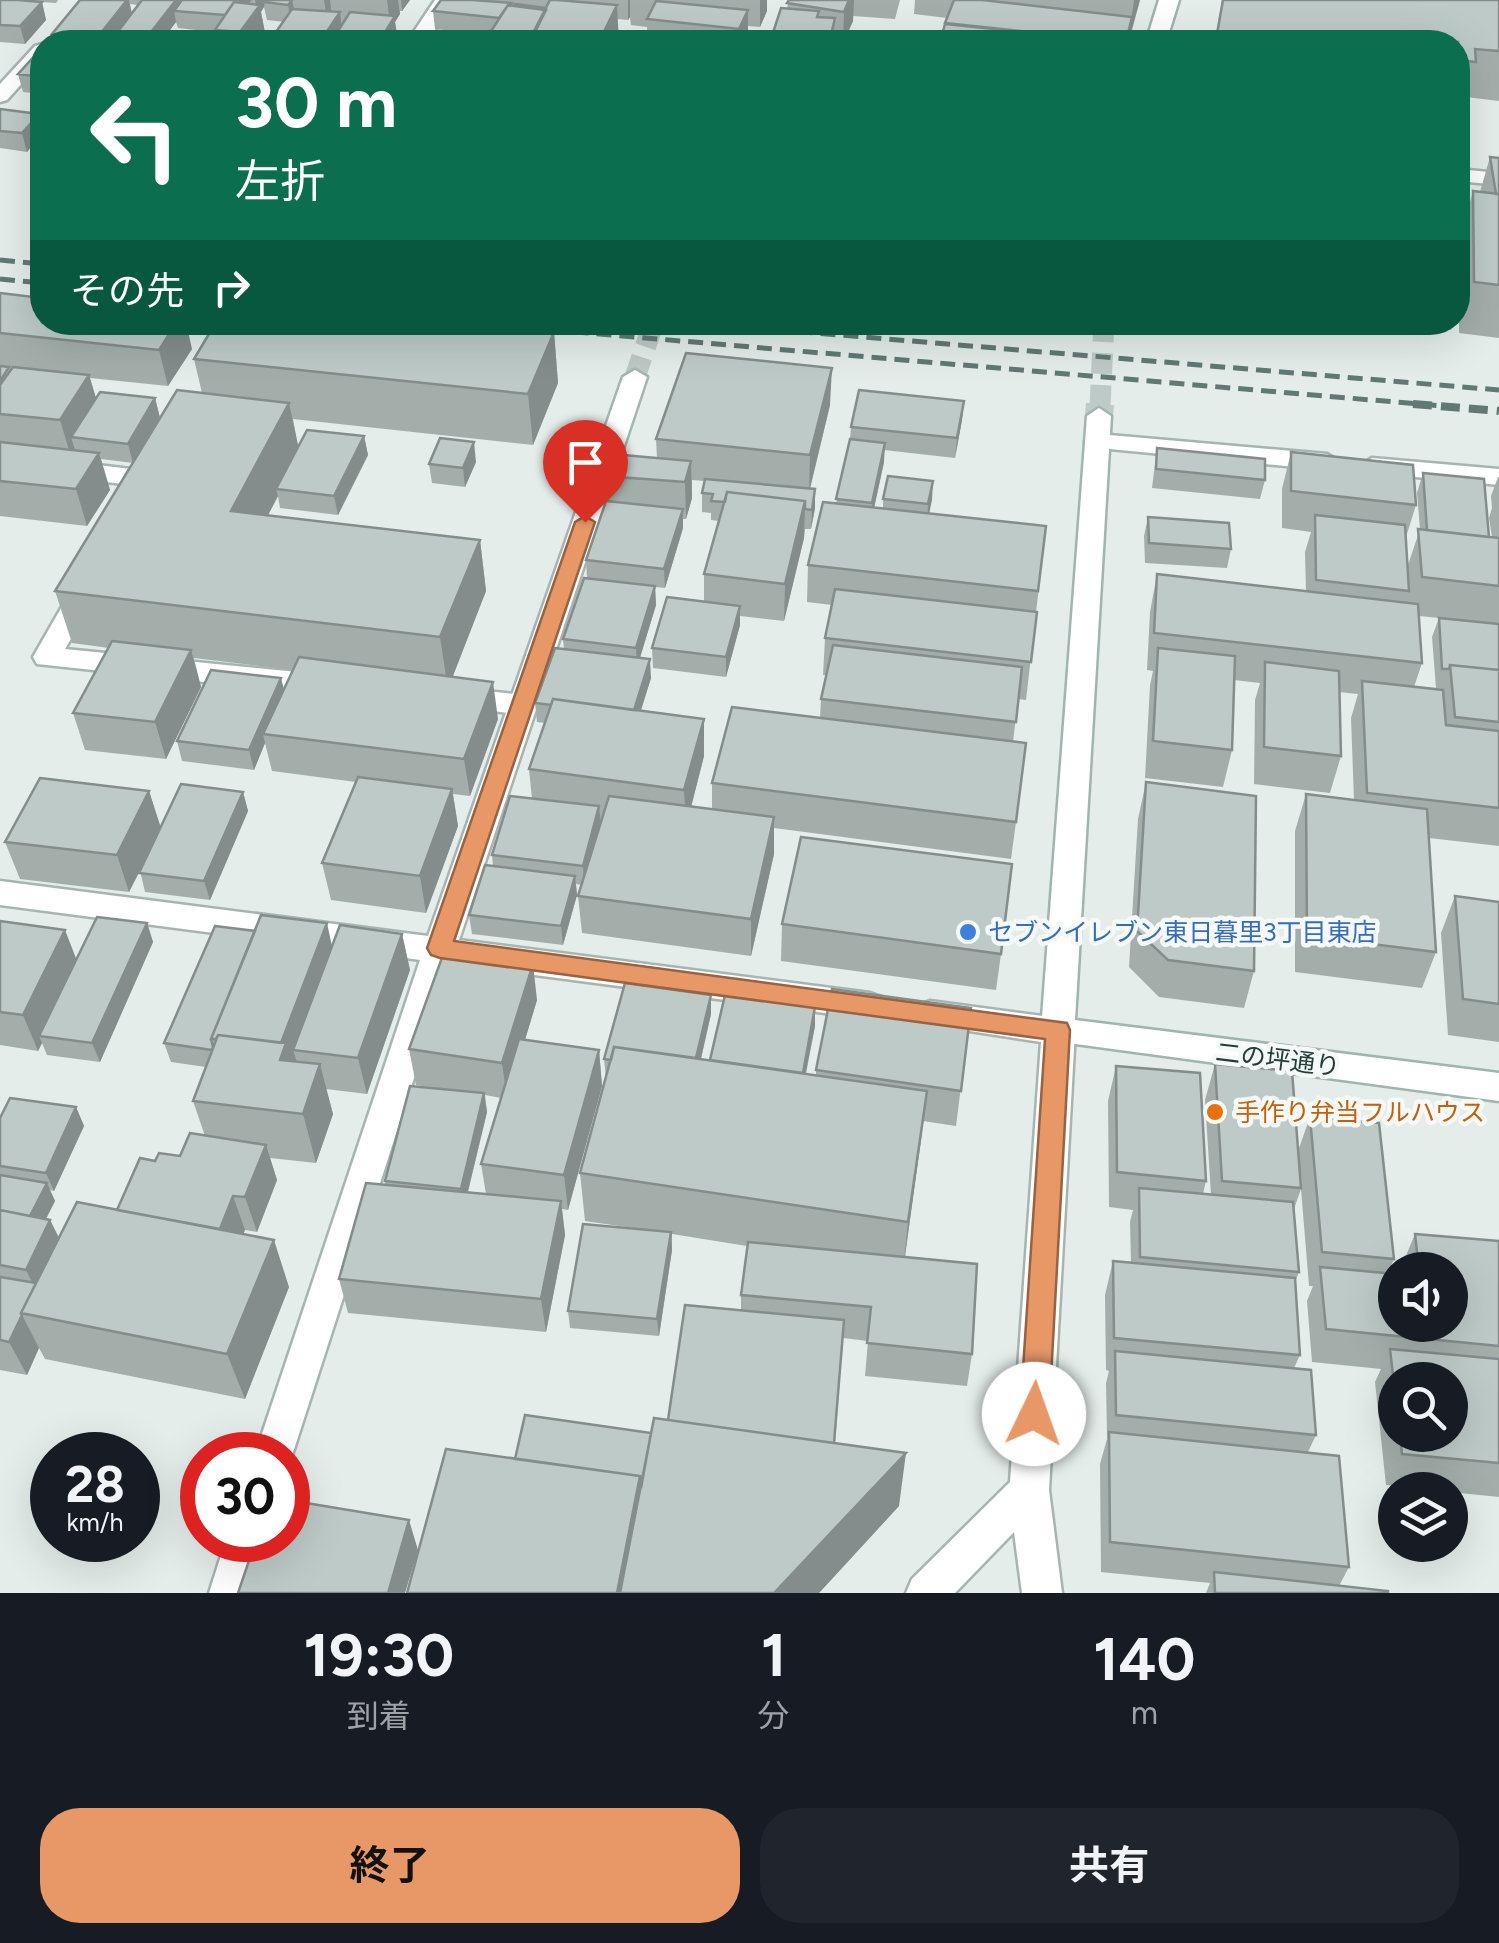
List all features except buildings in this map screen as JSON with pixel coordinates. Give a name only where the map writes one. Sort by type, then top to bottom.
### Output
[{"type":"street","points":[[424,30],[444,0]]},
{"type":"street","points":[[1160,30],[1169,0]]},
{"type":"street","points":[[0,54],[30,50]]},
{"type":"street","points":[[0,96],[30,65]]},
{"type":"street","points":[[1470,176],[1499,179]]},
{"type":"street","points":[[282,1432],[440,948],[634,377]]},
{"type":"street","points":[[1042,1593],[1030,1490],[1099,429],[1499,478]]},
{"type":"street","points":[[129,512],[164,452]]},
{"type":"street","points":[[0,461],[147,479]]},
{"type":"street","points":[[102,560],[48,658],[345,687]]},
{"type":"street","points":[[424,695],[524,704]]},
{"type":"street","name":"二の坪通り","points":[[0,893],[1499,1087]]},
{"type":"street","points":[[926,1593],[1030,1490]]},
{"type":"street","points":[[229,1593],[239,1562]]},
{"type":"tunnel","points":[[635,377],[650,335]]},
{"type":"tunnel","points":[[1100,406],[1103,335]]},
{"type":"tunnel","points":[[1099,416],[1100,404]]},
{"type":"railway","points":[[0,260],[30,263]]},
{"type":"railway","points":[[0,279],[30,282]]},
{"type":"railway","points":[[611,335],[1442,406]]},
{"type":"railway","points":[[839,335],[1499,390]]},
{"type":"railway","points":[[1413,404],[1499,411]]},
{"type":"place","name":"セブンイレブン東日暮里3丁目東店","points":[[968,932]]},
{"type":"place","name":"手作り弁当フルハウス","points":[[1215,1112]]},
{"type":"route","points":[[585,522],[440,948],[1058,1030],[1034,1414]]}]
